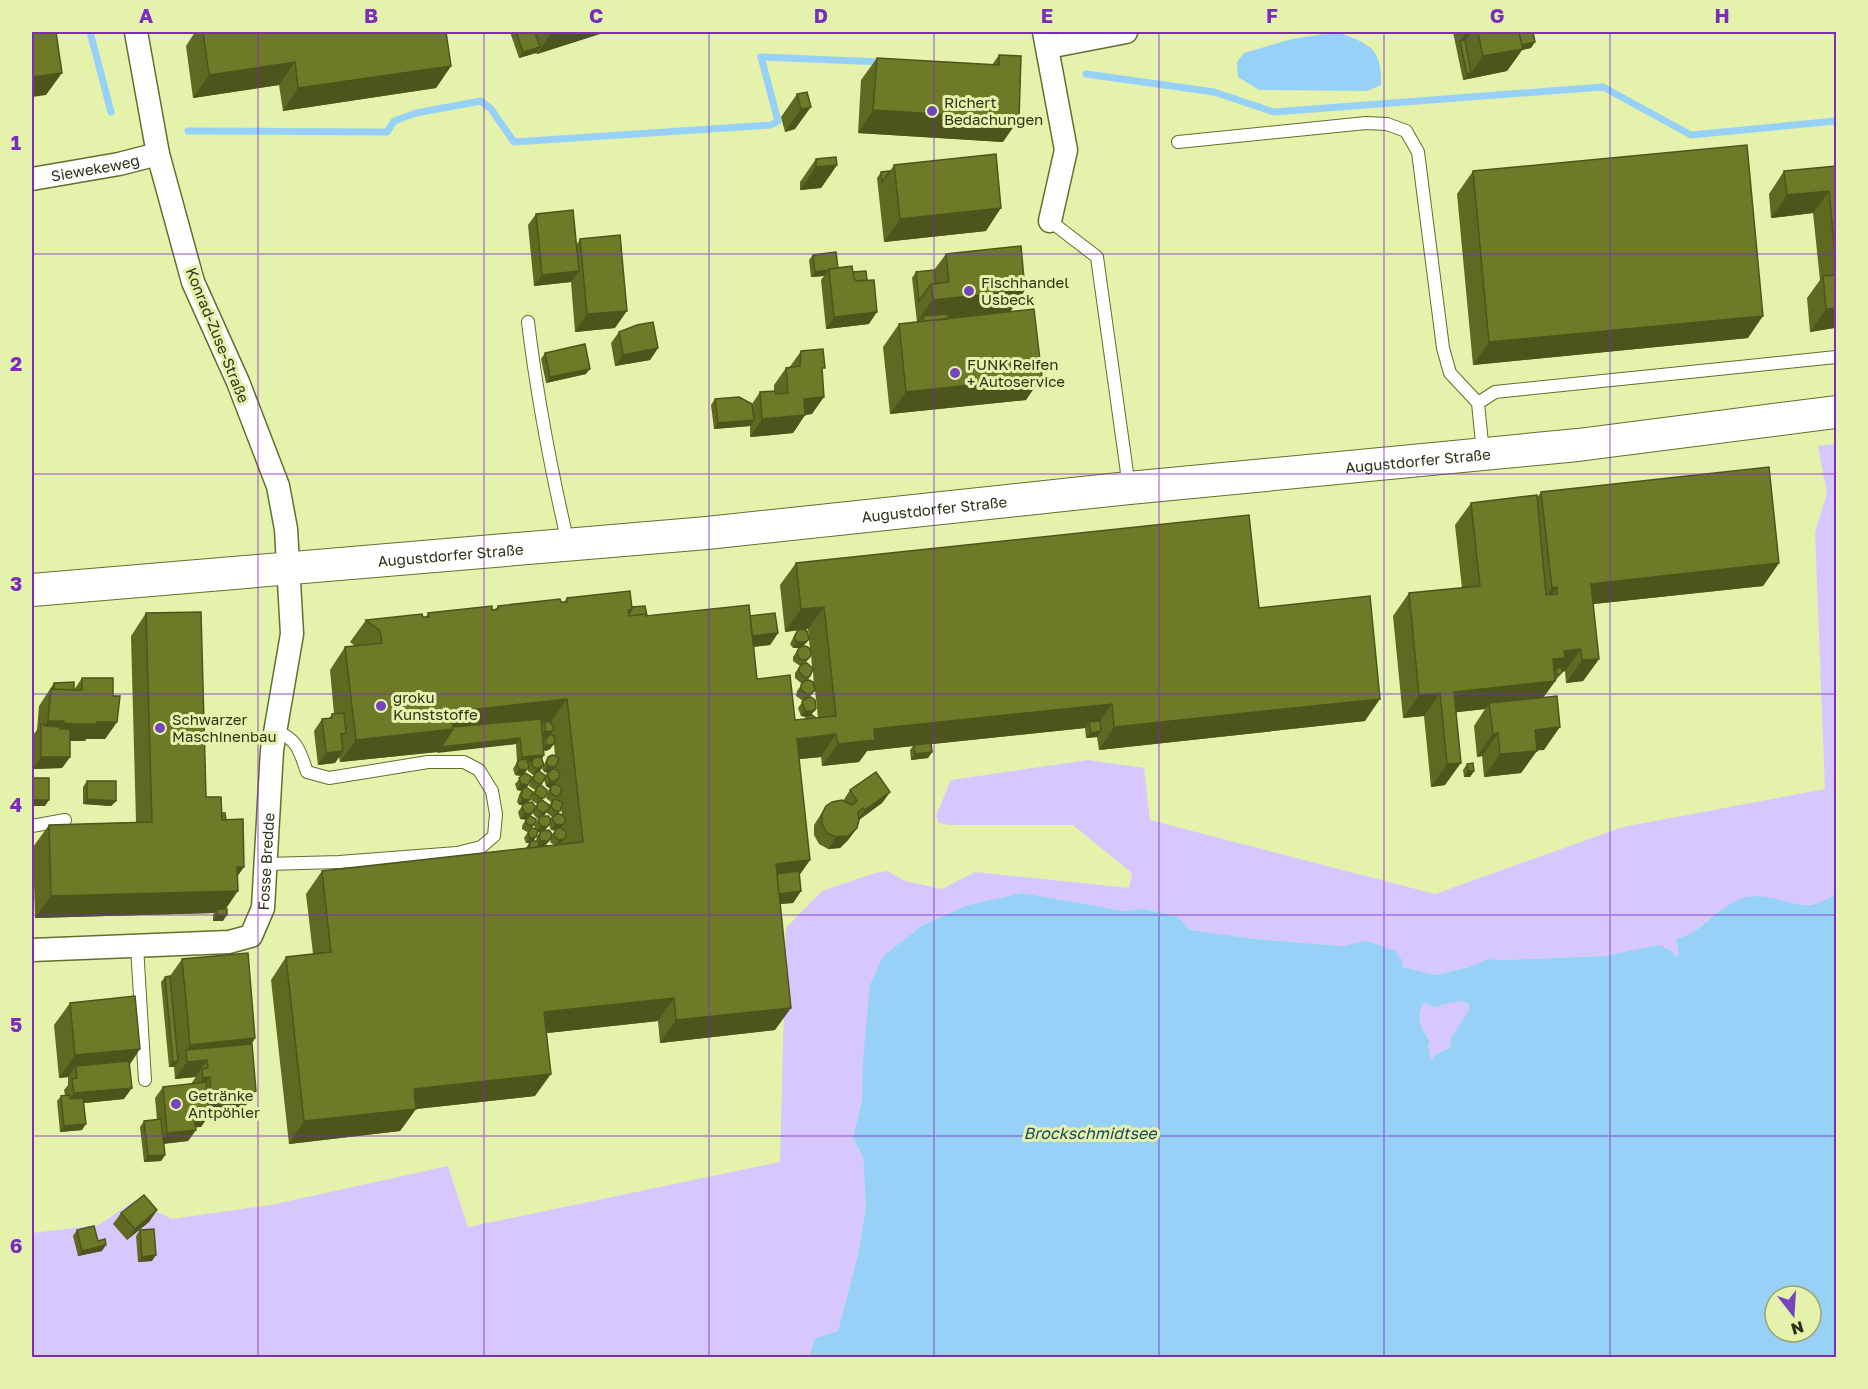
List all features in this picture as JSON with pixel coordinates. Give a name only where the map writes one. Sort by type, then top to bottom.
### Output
[{"type":"main road","name":"Augustdorfer Straße","points":[[32,590],[707,533],[1129,488],[1578,445],[1836,412]]},
{"type":"street","name":"Konrad-Zuse-Straße","points":[[136,32],[158,154],[193,282],[238,382],[278,486],[286,529],[287,567]]},
{"type":"street","points":[[1050,221],[1066,150],[1046,39],[1126,32]]},
{"type":"street","name":"Siewekeweg","points":[[32,179],[119,164],[158,154]]},
{"type":"street","name":"Fosse Bredde","points":[[32,950],[229,942],[251,936],[263,908],[275,732],[292,634],[287,567]]},
{"type":"lane","points":[[1178,142],[1366,123],[1387,124],[1406,131],[1418,152],[1445,356],[1450,373],[1478,403],[1483,454]]},
{"type":"lane","points":[[1050,221],[1097,257],[1129,488]]},
{"type":"lane","points":[[528,322],[538,398],[568,544]]},
{"type":"lane","points":[[1478,403],[1495,392],[1836,357]]},
{"type":"lane","points":[[266,864],[339,862],[457,853],[481,847],[494,836],[496,813],[492,791],[479,770],[464,762],[428,762],[329,778],[307,772],[295,743],[287,735],[275,732]]},
{"type":"lane","points":[[32,826],[65,820]]},
{"type":"lane","points":[[137,946],[145,1080]]},
{"type":"shaded area","points":[[1836,444],[1836,893],[1825,902],[1802,906],[1782,902],[1709,919],[1692,933],[1676,939],[1679,954],[1676,958],[1659,945],[1607,956],[1488,959],[1470,967],[1436,975],[1403,967],[1377,945],[1368,941],[1342,946],[1255,939],[1190,930],[1177,916],[1144,909],[1123,911],[1023,893],[968,905],[923,925],[883,956],[862,1101],[853,1138],[863,1157],[866,1208],[858,1255],[838,1331],[815,1338],[809,1357],[32,1357],[32,1233],[99,1225],[134,1201],[172,1219],[271,1205],[448,1166],[468,1227],[780,1162],[786,928],[822,891],[887,871],[905,881],[942,889],[975,872],[1129,888],[1132,873],[1073,825],[949,825],[939,823],[936,816],[951,780],[1088,760],[1144,768],[1150,820],[1435,894],[1623,827],[1825,789],[1815,532],[1827,493],[1818,446]]},
{"type":"shaded area","points":[[1461,1001],[1469,1004],[1469,1010],[1451,1038],[1450,1048],[1438,1053],[1431,1062],[1428,1045],[1430,1041],[1420,1022],[1421,1007],[1424,1002],[1433,1007]]},
{"type":"water","points":[[1337,32],[1365,44],[1376,55],[1381,72],[1381,85],[1367,91],[1259,90],[1238,77],[1237,62],[1244,53],[1292,39]]},
{"type":"water","name":"Brockschmidtsee","points":[[1023,893],[1123,911],[1144,909],[1177,916],[1190,930],[1255,939],[1342,946],[1367,941],[1395,951],[1402,960],[1403,967],[1436,975],[1470,967],[1488,959],[1605,956],[1659,945],[1670,950],[1676,957],[1679,954],[1676,939],[1693,932],[1727,906],[1741,899],[1760,896],[1812,905],[1836,893],[1836,1357],[809,1357],[815,1338],[838,1331],[858,1255],[866,1208],[863,1157],[853,1138],[862,1101],[863,1060],[870,985],[883,956],[923,925],[968,905]],"holes":[[[1461,1001],[1469,1004],[1469,1010],[1451,1038],[1450,1048],[1438,1053],[1431,1061],[1428,1045],[1430,1041],[1420,1018],[1424,1002],[1433,1007]]]},
{"type":"building","points":[[32,32],[56,32],[62,73],[32,77]]},
{"type":"building","points":[[203,32],[446,32],[451,66],[298,88],[295,62],[209,75]]},
{"type":"building","points":[[516,32],[535,32],[540,47],[523,52]]},
{"type":"building","points":[[1478,32],[1519,32],[1523,49],[1483,56]]},
{"type":"building","points":[[1519,32],[1533,32],[1535,42],[1522,45]]},
{"type":"building","points":[[1465,40],[1471,73],[1467,74],[1460,41]]},
{"type":"building","points":[[999,55],[1021,56],[1019,119],[873,110],[877,58],[999,65]]},
{"type":"building","points":[[807,92],[811,107],[801,109],[797,94]]},
{"type":"building","points":[[1747,145],[1763,316],[1489,342],[1473,171]]},
{"type":"building","points":[[996,154],[1001,208],[900,219],[894,165]]},
{"type":"building","points":[[836,157],[837,165],[816,167],[816,159]]},
{"type":"building","points":[[1836,166],[1836,265],[1829,191],[1787,195],[1784,171]]},
{"type":"building","points":[[890,171],[882,182],[881,172]]},
{"type":"building","points":[[573,210],[579,271],[542,275],[536,214]]},
{"type":"building","points":[[620,235],[627,311],[587,314],[580,239]]},
{"type":"building","points":[[1021,246],[1025,290],[933,300],[931,284],[949,282],[946,254]]},
{"type":"building","points":[[836,252],[838,268],[815,272],[813,255]]},
{"type":"building","points":[[852,266],[854,279],[857,281],[874,280],[877,312],[834,317],[829,269]]},
{"type":"building","points":[[934,270],[936,284],[931,284],[919,301],[916,272]]},
{"type":"building","points":[[866,271],[867,280],[854,279],[853,272]]},
{"type":"building","points":[[1836,275],[1836,308],[1826,309],[1823,276]]},
{"type":"building","name":"FUNK Reifen + Autoservice","points":[[1034,309],[1042,377],[906,392],[899,324]]},
{"type":"building","points":[[948,314],[948,319],[924,321],[923,316]]},
{"type":"building","points":[[653,322],[658,348],[623,355],[619,332]]},
{"type":"building","points":[[585,344],[590,369],[550,377],[545,353]]},
{"type":"building","points":[[823,349],[824,397],[804,399],[805,415],[762,419],[760,392],[788,393],[786,368],[800,366],[801,351]]},
{"type":"building","points":[[739,397],[752,404],[754,420],[718,423],[715,399]]},
{"type":"building","points":[[1769,467],[1779,563],[1591,584],[1599,659],[1582,660],[1581,649],[1564,651],[1565,658],[1553,659],[1555,681],[1454,692],[1461,763],[1447,764],[1440,693],[1419,695],[1409,593],[1480,586],[1471,503],[1537,495],[1546,595],[1557,594],[1557,587],[1552,588],[1541,492]]},
{"type":"building","points":[[1249,515],[1259,608],[1370,596],[1380,699],[1114,727],[1112,704],[874,729],[875,740],[838,744],[836,734],[797,739],[810,860],[776,864],[791,1008],[676,1020],[674,998],[544,1012],[551,1074],[414,1089],[416,1109],[304,1121],[286,957],[331,952],[322,871],[583,842],[567,699],[451,712],[453,729],[356,740],[345,647],[382,643],[380,631],[366,620],[422,614],[423,617],[429,617],[428,613],[492,606],[492,610],[498,609],[498,606],[560,599],[561,602],[567,602],[567,598],[630,591],[632,609],[628,610],[629,616],[749,605],[757,679],[790,675],[795,720],[836,716],[824,607],[801,609],[796,563]]},
{"type":"building","points":[[645,606],[647,616],[646,614],[629,616],[632,607]]},
{"type":"building","name":"Schwarzer Maschinenbau","points":[[201,612],[206,797],[221,797],[222,820],[243,819],[244,867],[237,867],[238,891],[51,896],[49,825],[152,822],[146,613]]},
{"type":"building","points":[[775,613],[778,633],[752,636],[750,616]]},
{"type":"building","points":[[798,630],[807,631],[809,639],[806,642],[797,642],[794,638]]},
{"type":"building","points":[[804,646],[809,648],[811,653],[809,658],[804,660],[799,658],[797,653],[799,648]]},
{"type":"building","points":[[807,663],[813,669],[810,676],[806,678],[799,672],[799,668],[802,664]]},
{"type":"building","points":[[1558,667],[1563,671],[1559,675],[1555,672]]},
{"type":"building","points":[[82,678],[113,678],[113,696],[120,696],[117,722],[74,724],[64,723],[64,721],[48,721],[51,689],[82,690]]},
{"type":"building","points":[[804,681],[813,682],[815,690],[808,695],[801,690],[801,685]]},
{"type":"building","points":[[74,682],[74,690],[54,689],[54,683]]},
{"type":"building","points":[[1557,696],[1560,727],[1535,730],[1537,751],[1500,754],[1498,733],[1493,734],[1489,703]]},
{"type":"building","points":[[811,697],[815,700],[816,708],[814,711],[805,711],[802,702]]},
{"type":"building","points":[[344,713],[346,733],[341,734],[343,751],[326,753],[322,719],[332,718],[332,714]]},
{"type":"building","points":[[812,715],[816,718],[806,719],[807,716]]},
{"type":"building","points":[[541,719],[544,755],[522,757],[520,738],[441,747],[453,727]]},
{"type":"building","points":[[549,721],[554,727],[548,732],[545,731],[545,723]]},
{"type":"building","points":[[1100,721],[1101,731],[1091,733],[1089,722]]},
{"type":"building","points":[[41,724],[70,729],[70,757],[41,757]]},
{"type":"building","points":[[550,734],[555,740],[554,744],[550,745],[546,744],[545,740]]},
{"type":"building","points":[[931,743],[932,752],[915,754],[914,745]]},
{"type":"building","points":[[552,755],[559,759],[555,767],[548,766],[546,763],[548,757]]},
{"type":"building","points":[[541,757],[544,765],[537,769],[532,762],[534,758]]},
{"type":"building","points":[[527,759],[529,767],[526,770],[519,769],[517,763],[519,760]]},
{"type":"building","points":[[1473,763],[1474,771],[1468,771],[1467,764]]},
{"type":"building","points":[[553,769],[560,774],[559,778],[553,782],[547,774]]},
{"type":"building","points":[[539,771],[546,776],[539,784],[533,780],[535,773]]},
{"type":"building","points":[[876,772],[890,792],[865,810],[863,808],[858,812],[857,828],[848,836],[836,837],[827,833],[822,824],[822,814],[826,806],[842,800],[852,805],[857,801],[850,790]]},
{"type":"building","points":[[525,773],[532,777],[528,785],[521,784],[519,778]]},
{"type":"building","points":[[32,778],[49,778],[49,800],[32,800]]},
{"type":"building","points":[[87,781],[116,781],[116,801],[87,799]]},
{"type":"building","points":[[556,784],[562,788],[559,796],[550,792],[552,785]]},
{"type":"building","points":[[541,785],[547,790],[544,798],[535,794],[537,787]]},
{"type":"building","points":[[526,787],[533,792],[530,800],[523,799],[521,796]]},
{"type":"building","points":[[556,799],[563,803],[560,811],[551,807],[553,800]]},
{"type":"building","points":[[542,800],[549,805],[549,809],[542,813],[537,809],[538,802]]},
{"type":"building","points":[[532,802],[535,806],[534,810],[531,814],[525,813],[522,807],[524,803]]},
{"type":"building","points":[[222,813],[225,813],[226,820],[222,820]]},
{"type":"building","points":[[558,813],[565,817],[562,825],[555,824],[552,818]]},
{"type":"building","points":[[530,816],[536,819],[531,826],[526,823]]},
{"type":"building","points":[[540,816],[548,816],[551,819],[547,827],[541,826],[538,820]]},
{"type":"building","points":[[560,827],[566,832],[566,837],[559,840],[554,836],[556,829]]},
{"type":"building","points":[[532,828],[538,831],[536,837],[530,838],[528,832]]},
{"type":"building","points":[[549,830],[552,834],[551,838],[548,841],[541,841],[539,838],[541,831]]},
{"type":"building","points":[[531,841],[537,841],[538,847],[530,848]]},
{"type":"building","points":[[799,871],[801,891],[779,894],[777,874]]},
{"type":"building","points":[[217,909],[227,909],[227,915],[217,915]]},
{"type":"building","points":[[248,953],[255,1038],[190,1045],[182,959]]},
{"type":"building","points":[[170,976],[178,1061],[173,1062],[165,977]]},
{"type":"building","points":[[135,996],[140,1049],[75,1055],[70,1003]]},
{"type":"building","points":[[252,1044],[256,1091],[211,1095],[210,1077],[203,1078],[202,1069],[208,1068],[207,1060],[187,1062],[186,1050]]},
{"type":"building","points":[[129,1061],[132,1088],[74,1093],[72,1079],[77,1078],[76,1066]]},
{"type":"building","points":[[206,1082],[209,1115],[194,1116],[196,1130],[167,1133],[163,1087]]},
{"type":"building","points":[[69,1095],[70,1099],[83,1098],[86,1124],[64,1126],[61,1096]]},
{"type":"building","points":[[161,1119],[165,1155],[148,1156],[144,1121]]},
{"type":"building","points":[[144,1195],[157,1210],[135,1229],[121,1213]]},
{"type":"building","points":[[94,1226],[98,1241],[105,1239],[106,1245],[82,1251],[77,1230]]},
{"type":"building","points":[[154,1229],[156,1255],[142,1257],[140,1230]]},
{"type":"waterway","points":[[90,32],[111,112]]},
{"type":"waterway","points":[[188,131],[387,132],[394,121],[416,113],[481,101],[491,109],[514,142],[771,125],[778,121],[761,57],[882,62]]},
{"type":"waterway","points":[[1086,74],[1214,92],[1274,112],[1603,87],[1691,135],[1836,121]]},
{"type":"place","name":"Richert Bedachungen","points":[[932,111]]},
{"type":"place","name":"Fischhandel Usbeck","points":[[969,291]]},
{"type":"place","name":"FUNK Reifen + Autoservice","points":[[955,373]]},
{"type":"place","name":"groku Kunststoffe","points":[[381,706]]},
{"type":"place","name":"Schwarzer Maschinenbau","points":[[160,728]]},
{"type":"place","name":"Getränke Antpöhler","points":[[176,1104]]}]
